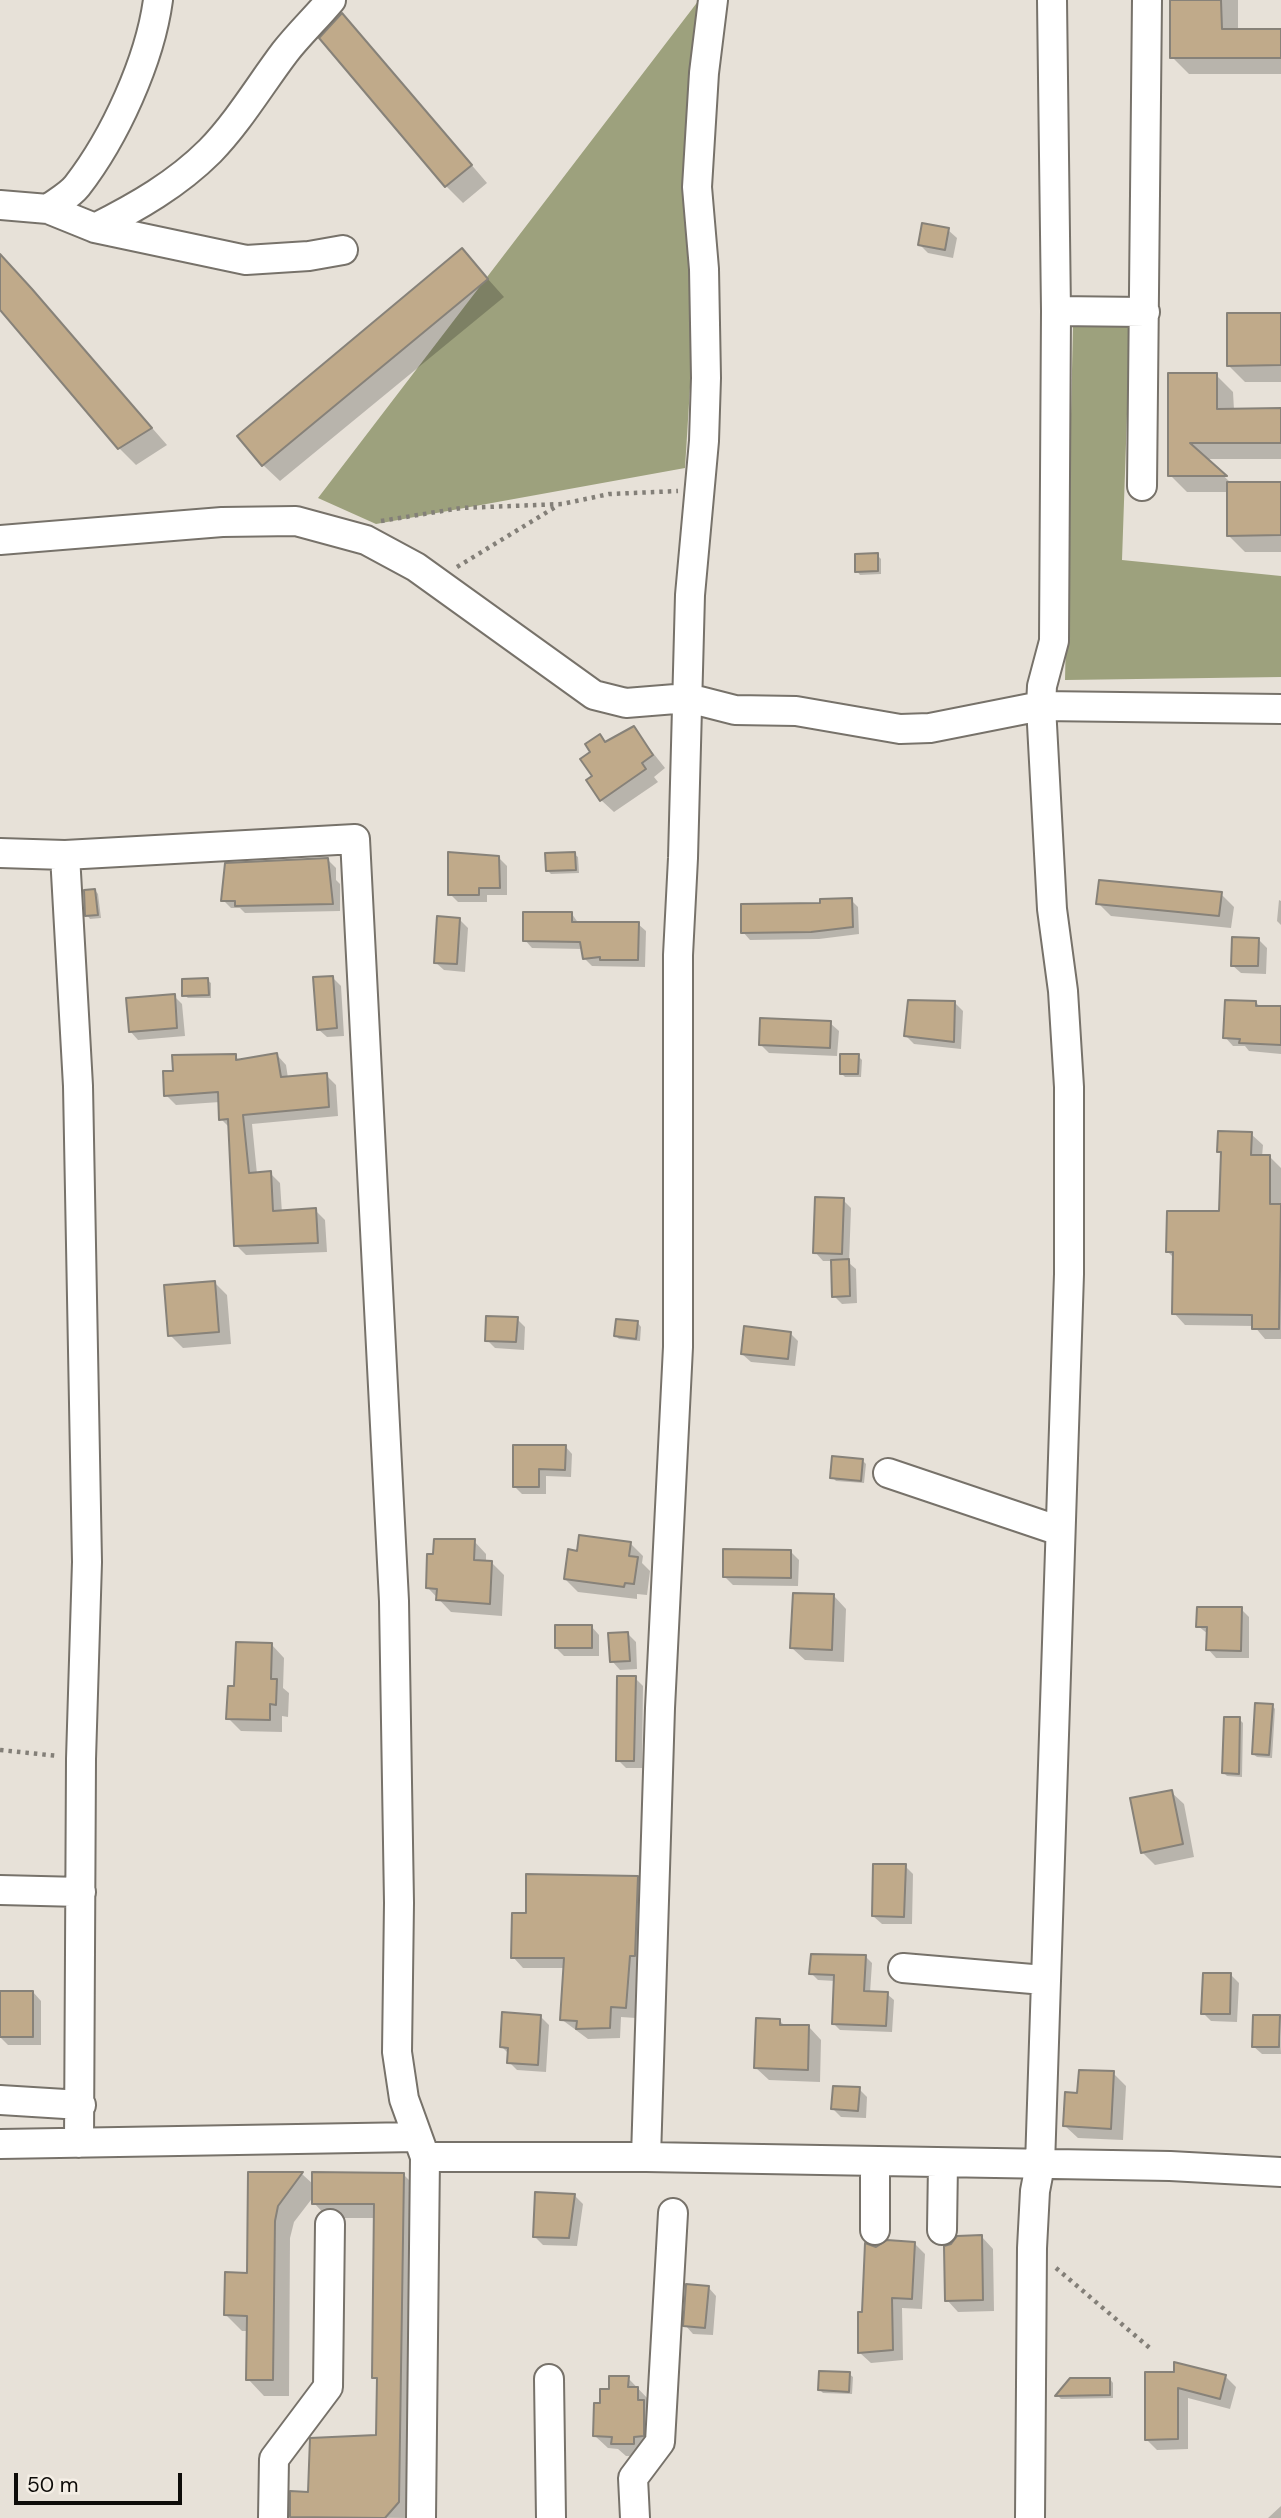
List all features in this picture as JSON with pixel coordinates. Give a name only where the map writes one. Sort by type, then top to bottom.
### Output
[{"type":"street","points":[[48,209],[76,188],[115,124],[154,30],[158,0]]},
{"type":"street","points":[[95,228],[183,176],[210,151],[235,124],[287,50],[331,0]]},
{"type":"street","points":[[646,2157],[660,1709],[678,1348],[678,955],[690,595],[704,441],[706,378],[704,269],[697,187],[704,74],[713,0]]},
{"type":"street","points":[[1030,2518],[1032,2248],[1035,2191],[1040,2165],[1069,1274],[1069,1087],[1063,990],[1052,909],[1041,706],[1042,687],[1054,641],[1056,311],[1052,0]]},
{"type":"street","points":[[1142,486],[1147,0]]},
{"type":"street","points":[[0,205],[48,209],[95,228],[246,260],[309,256],[343,250]]},
{"type":"street","points":[[1056,311],[1144,312]]},
{"type":"street","points":[[0,540],[276,519],[352,536],[366,540],[442,582],[594,695],[626,703],[688,698],[735,710],[796,710],[900,730],[930,728],[1041,706],[1281,709]]},
{"type":"street","points":[[0,853],[65,855],[355,839],[394,1601],[399,1903],[397,2052],[404,2099],[420,2147],[421,2518]]},
{"type":"street","points":[[65,855],[78,1086],[87,1562],[81,1759],[79,2143]]},
{"type":"street","points":[[888,1473],[1060,1531]]},
{"type":"street","points":[[0,1890],[81,1892]]},
{"type":"street","points":[[903,1968],[1044,1980]]},
{"type":"street","points":[[0,2100],[81,2105]]},
{"type":"street","points":[[0,2144],[420,2147],[646,2157],[1170,2166],[1281,2172]]},
{"type":"street","points":[[875,2163],[875,2230]]},
{"type":"street","points":[[942,2230],[943,2163]]},
{"type":"street","points":[[635,2518],[633,2478],[660,2442],[673,2213]]},
{"type":"street","points":[[273,2518],[274,2459],[328,2387],[330,2224]]},
{"type":"street","points":[[549,2379],[551,2518]]},
{"type":"path","points":[[352,536],[386,519],[431,512],[562,503],[609,494],[698,489]]},
{"type":"path","points":[[442,582],[471,556],[562,503]]},
{"type":"path","points":[[0,1750],[81,1759]]},
{"type":"path","points":[[1032,2248],[1151,2349]]},
{"type":"green space","points":[[699,0],[714,0],[685,468],[376,524],[318,498]]},
{"type":"green space","points":[[1073,326],[1130,327],[1122,560],[1281,576],[1281,677],[1065,680]]},
{"type":"building","points":[[1170,0],[1221,0],[1222,29],[1281,29],[1281,58],[1170,58]]},
{"type":"building","points":[[342,13],[472,165],[445,187],[319,38]]},
{"type":"building","points":[[922,223],[949,228],[945,250],[918,245]]},
{"type":"building","points":[[462,248],[488,279],[262,466],[237,436]]},
{"type":"building","points":[[0,254],[152,428],[118,449],[0,310]]},
{"type":"building","points":[[1227,313],[1281,313],[1281,365],[1227,366]]},
{"type":"building","points":[[1168,373],[1217,373],[1217,409],[1281,408],[1281,443],[1190,443],[1227,476],[1168,476]]},
{"type":"building","points":[[1227,482],[1281,482],[1281,535],[1227,536]]},
{"type":"building","points":[[878,553],[878,571],[855,572],[855,554]]},
{"type":"building","points":[[634,726],[653,755],[642,763],[646,769],[600,801],[586,780],[592,776],[580,759],[590,752],[585,744],[600,734],[605,742]]},
{"type":"building","points":[[448,852],[499,856],[500,888],[479,888],[479,895],[448,895]]},
{"type":"building","points":[[575,852],[576,870],[546,871],[545,853]]},
{"type":"building","points":[[328,858],[333,904],[235,906],[235,901],[221,901],[225,863]]},
{"type":"building","points":[[1099,880],[1222,892],[1219,916],[1096,904]]},
{"type":"building","points":[[95,889],[98,915],[85,916],[84,890]]},
{"type":"building","points":[[852,898],[853,927],[811,932],[741,933],[741,904],[820,903],[820,899]]},
{"type":"building","points":[[523,912],[572,912],[572,922],[639,922],[638,960],[600,960],[600,957],[583,959],[580,942],[523,941]]},
{"type":"building","points":[[437,916],[460,918],[457,964],[434,963]]},
{"type":"building","points":[[1232,937],[1259,938],[1258,966],[1231,966]]},
{"type":"building","points":[[333,976],[337,1028],[317,1030],[313,977]]},
{"type":"building","points":[[208,978],[209,995],[182,996],[182,979]]},
{"type":"building","points":[[175,994],[177,1028],[129,1032],[126,998]]},
{"type":"building","points":[[908,1000],[955,1001],[954,1042],[904,1036]]},
{"type":"building","points":[[1225,1000],[1256,1001],[1256,1006],[1281,1006],[1281,1045],[1239,1043],[1240,1039],[1223,1038]]},
{"type":"building","points":[[760,1018],[831,1021],[830,1048],[759,1045]]},
{"type":"building","points":[[277,1053],[281,1077],[327,1073],[329,1107],[243,1115],[249,1173],[271,1171],[273,1211],[316,1208],[318,1243],[234,1246],[228,1119],[219,1120],[218,1092],[164,1096],[163,1071],[173,1071],[172,1055],[236,1054],[236,1060]]},
{"type":"building","points":[[840,1054],[859,1054],[858,1074],[840,1074]]},
{"type":"building","points":[[1218,1131],[1252,1132],[1251,1155],[1270,1155],[1270,1204],[1281,1204],[1279,1329],[1252,1329],[1252,1315],[1172,1314],[1173,1252],[1166,1252],[1167,1211],[1219,1211],[1221,1152],[1217,1152]]},
{"type":"building","points":[[815,1197],[844,1198],[842,1254],[813,1253]]},
{"type":"building","points":[[849,1259],[850,1296],[832,1297],[831,1260]]},
{"type":"building","points":[[215,1281],[219,1332],[168,1336],[164,1285]]},
{"type":"building","points":[[486,1316],[518,1317],[516,1342],[485,1341]]},
{"type":"building","points":[[616,1319],[638,1321],[636,1339],[614,1336]]},
{"type":"building","points":[[744,1326],[791,1332],[788,1359],[741,1354]]},
{"type":"building","points":[[513,1445],[566,1445],[565,1470],[539,1469],[539,1487],[513,1487]]},
{"type":"building","points":[[832,1456],[863,1459],[861,1481],[830,1478]]},
{"type":"building","points":[[579,1535],[631,1542],[629,1556],[638,1557],[634,1584],[625,1583],[624,1587],[564,1579],[568,1549],[577,1551]]},
{"type":"building","points":[[434,1539],[475,1539],[474,1560],[492,1561],[490,1604],[436,1600],[437,1589],[426,1588],[427,1554],[433,1554]]},
{"type":"building","points":[[723,1549],[791,1550],[791,1578],[723,1577]]},
{"type":"building","points":[[793,1593],[834,1594],[832,1650],[790,1648]]},
{"type":"building","points":[[1197,1607],[1242,1607],[1241,1651],[1206,1650],[1207,1627],[1196,1627]]},
{"type":"building","points":[[555,1625],[592,1625],[592,1648],[555,1648]]},
{"type":"building","points":[[628,1632],[630,1661],[610,1662],[608,1633]]},
{"type":"building","points":[[236,1642],[272,1643],[271,1679],[277,1679],[276,1705],[270,1704],[270,1720],[226,1719],[228,1686],[234,1686]]},
{"type":"building","points":[[617,1676],[636,1676],[634,1761],[616,1761]]},
{"type":"building","points":[[1255,1703],[1273,1704],[1269,1755],[1252,1754]]},
{"type":"building","points":[[1224,1717],[1240,1717],[1239,1774],[1222,1773]]},
{"type":"building","points":[[1172,1790],[1183,1844],[1141,1853],[1130,1798]]},
{"type":"building","points":[[873,1864],[906,1864],[904,1917],[872,1916]]},
{"type":"building","points":[[526,1874],[638,1876],[635,1956],[630,1956],[626,2008],[611,2007],[610,2028],[576,2029],[577,2021],[560,2020],[564,1958],[511,1958],[512,1913],[526,1913]]},
{"type":"building","points":[[811,1954],[866,1955],[864,1991],[888,1992],[886,2026],[832,2024],[834,1975],[809,1974]]},
{"type":"building","points":[[1203,1973],[1231,1973],[1230,2014],[1201,2014]]},
{"type":"building","points":[[0,1991],[33,1991],[33,2037],[0,2037]]},
{"type":"building","points":[[502,2012],[541,2015],[538,2065],[507,2063],[508,2048],[500,2047]]},
{"type":"building","points":[[1253,2015],[1280,2015],[1279,2047],[1252,2047]]},
{"type":"building","points":[[756,2018],[780,2019],[780,2025],[809,2025],[808,2070],[754,2068]]},
{"type":"building","points":[[1079,2070],[1114,2071],[1111,2129],[1063,2126],[1065,2092],[1077,2093]]},
{"type":"building","points":[[833,2086],[860,2087],[858,2111],[831,2109]]},
{"type":"building","points":[[248,2172],[303,2172],[278,2206],[275,2221],[273,2380],[246,2380],[247,2316],[224,2315],[225,2272],[247,2273]]},
{"type":"building","points":[[312,2172],[404,2173],[399,2502],[385,2518],[290,2517],[290,2491],[308,2492],[310,2438],[376,2435],[377,2378],[372,2378],[374,2204],[312,2204]]},
{"type":"building","points":[[535,2192],[575,2194],[569,2238],[533,2237]]},
{"type":"building","points":[[982,2235],[983,2300],[945,2301],[944,2246],[951,2244],[957,2236]]},
{"type":"building","points":[[887,2240],[915,2242],[912,2299],[892,2298],[893,2350],[858,2353],[858,2312],[862,2312],[865,2243],[876,2247]]},
{"type":"building","points":[[686,2284],[709,2286],[705,2328],[683,2326]]},
{"type":"building","points":[[1174,2362],[1226,2375],[1220,2399],[1178,2388],[1178,2439],[1145,2440],[1145,2372],[1174,2372]]},
{"type":"building","points":[[819,2371],[850,2372],[849,2392],[818,2390]]},
{"type":"building","points":[[609,2376],[629,2376],[628,2387],[638,2387],[638,2400],[644,2400],[644,2436],[634,2437],[634,2444],[611,2444],[612,2437],[593,2436],[594,2403],[600,2403],[600,2389],[609,2389]]},
{"type":"building","points":[[1070,2378],[1110,2378],[1110,2395],[1055,2396]]}]
